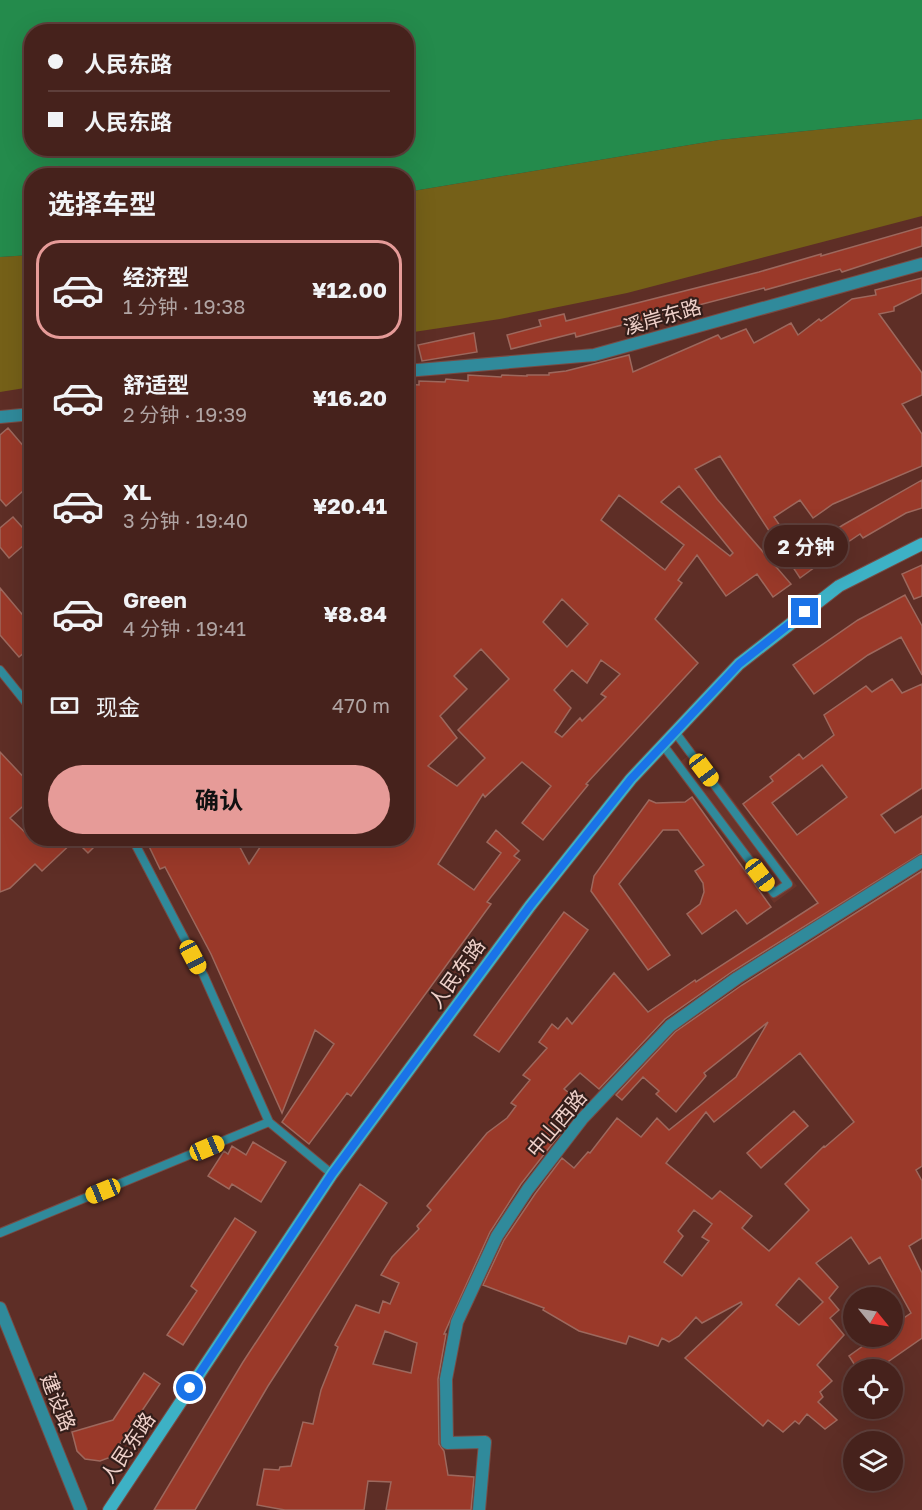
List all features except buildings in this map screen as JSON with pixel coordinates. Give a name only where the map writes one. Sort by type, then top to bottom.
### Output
[{"type":"main road","name":"人民东路","points":[[109,1510],[332,1174],[530,906],[631,779],[739,664],[838,586],[922,544]]},
{"type":"street","name":"溪岸东路","points":[[414,369],[594,355],[922,264]]},
{"type":"street","points":[[0,417],[24,415]]},
{"type":"street","name":"中山西路","points":[[479,1510],[485,1442],[447,1443],[446,1378],[457,1322],[497,1236],[528,1189],[582,1119],[670,1026],[737,978],[922,861]]},
{"type":"street","name":"建设路","points":[[0,1308],[81,1510]]},
{"type":"lane","points":[[0,669],[24,700]]},
{"type":"lane","points":[[663,745],[774,893],[788,885],[675,732]]},
{"type":"lane","points":[[136,846],[204,976],[269,1122],[332,1174]]},
{"type":"lane","points":[[0,1233],[269,1122]]},
{"type":"shaded area","points":[[0,0],[922,0],[922,119],[719,140],[414,191],[414,168],[24,168],[24,255],[0,257]]},
{"type":"shaded area","points":[[922,119],[922,216],[627,293],[500,319],[414,332],[414,191],[719,140]]},
{"type":"shaded area","points":[[24,255],[24,388],[0,392],[0,257]]},
{"type":"shaded area","points":[[696,750],[797,886],[774,903],[673,767]]},
{"type":"route","points":[[190,1388],[332,1174],[530,906],[631,779],[739,664],[805,612]]}]
